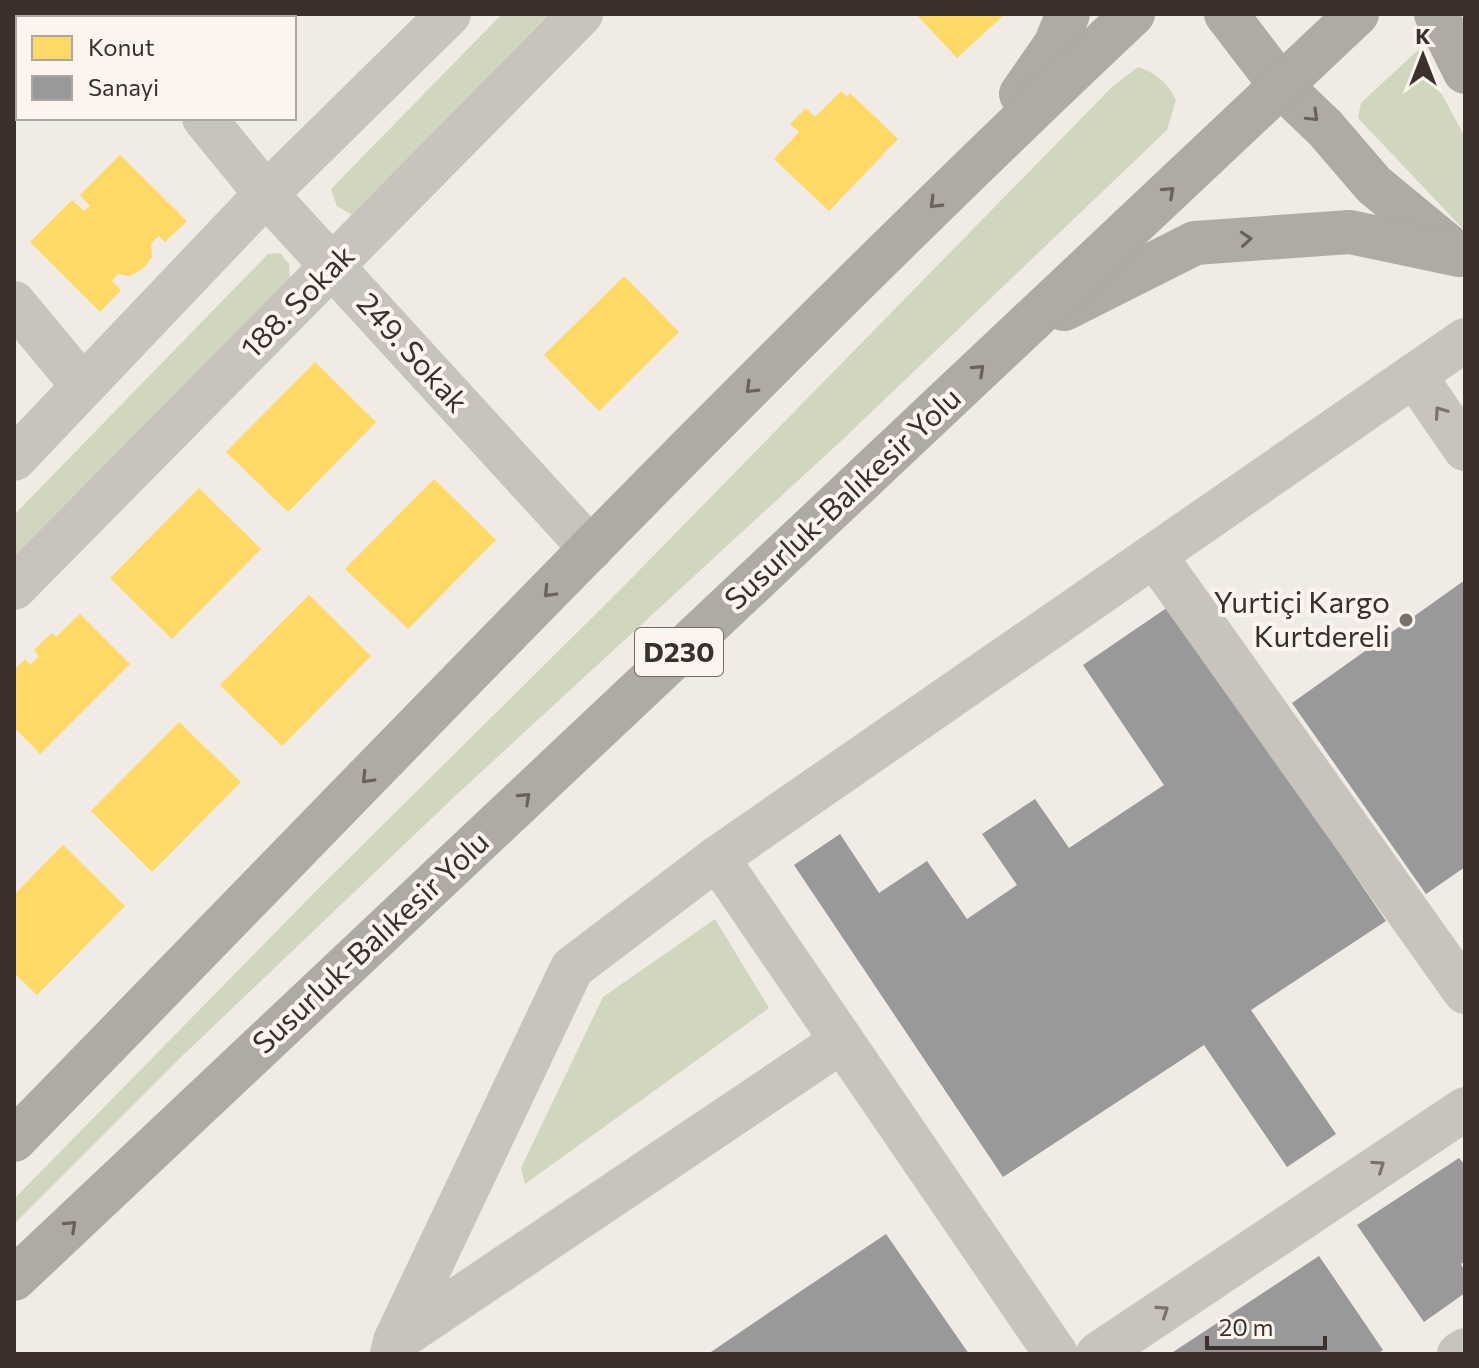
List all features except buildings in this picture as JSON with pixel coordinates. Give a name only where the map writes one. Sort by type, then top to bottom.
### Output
[{"type":"highway","points":[[966,171],[1055,45],[1068,14]]},
{"type":"highway","points":[[14,1140],[591,549],[966,171],[1133,14]]},
{"type":"highway","points":[[1226,14],[1282,87],[1325,128],[1374,185],[1462,258]]},
{"type":"highway","name":"Susurluk-Balıkesir Yolu","points":[[14,1279],[1357,14]]},
{"type":"highway","points":[[1436,14],[1465,72]]},
{"type":"highway","points":[[1021,330],[1195,243],[1350,232],[1462,258]]},
{"type":"street","points":[[14,459],[266,194],[449,14]]},
{"type":"street","name":"188. Sokak","points":[[14,588],[581,14]]},
{"type":"street","name":"249. Sokak","points":[[206,120],[266,194],[591,549]]},
{"type":"street","points":[[14,303],[83,386]]},
{"type":"street","points":[[394,1348],[572,968],[717,858],[1465,340]]},
{"type":"street","points":[[1414,375],[1465,449]]},
{"type":"street","points":[[1155,556],[1465,992]]},
{"type":"street","points":[[717,858],[1056,1354]]},
{"type":"street","points":[[394,1348],[842,1041]]},
{"type":"street","points":[[1098,1354],[1465,1109]]},
{"type":"street","points":[[1459,1354],[1465,1350]]},
{"type":"green space","points":[[502,14],[551,14],[354,216],[337,206],[331,189]]},
{"type":"green space","points":[[1418,50],[1465,137],[1465,231],[1358,118],[1361,103]]},
{"type":"green space","points":[[1138,67],[1161,79],[1176,100],[1167,130],[841,441],[454,797],[178,1060],[14,1224],[14,1199],[316,891],[622,588],[1112,87]]},
{"type":"green space","points":[[280,253],[289,264],[290,279],[14,562],[14,515],[268,254]]},
{"type":"green space","points":[[715,919],[769,1008],[525,1184],[521,1168],[603,997]]},
{"type":"place","name":"Yurtiçi Kargo Kurtdereli","points":[[1406,620]]}]
